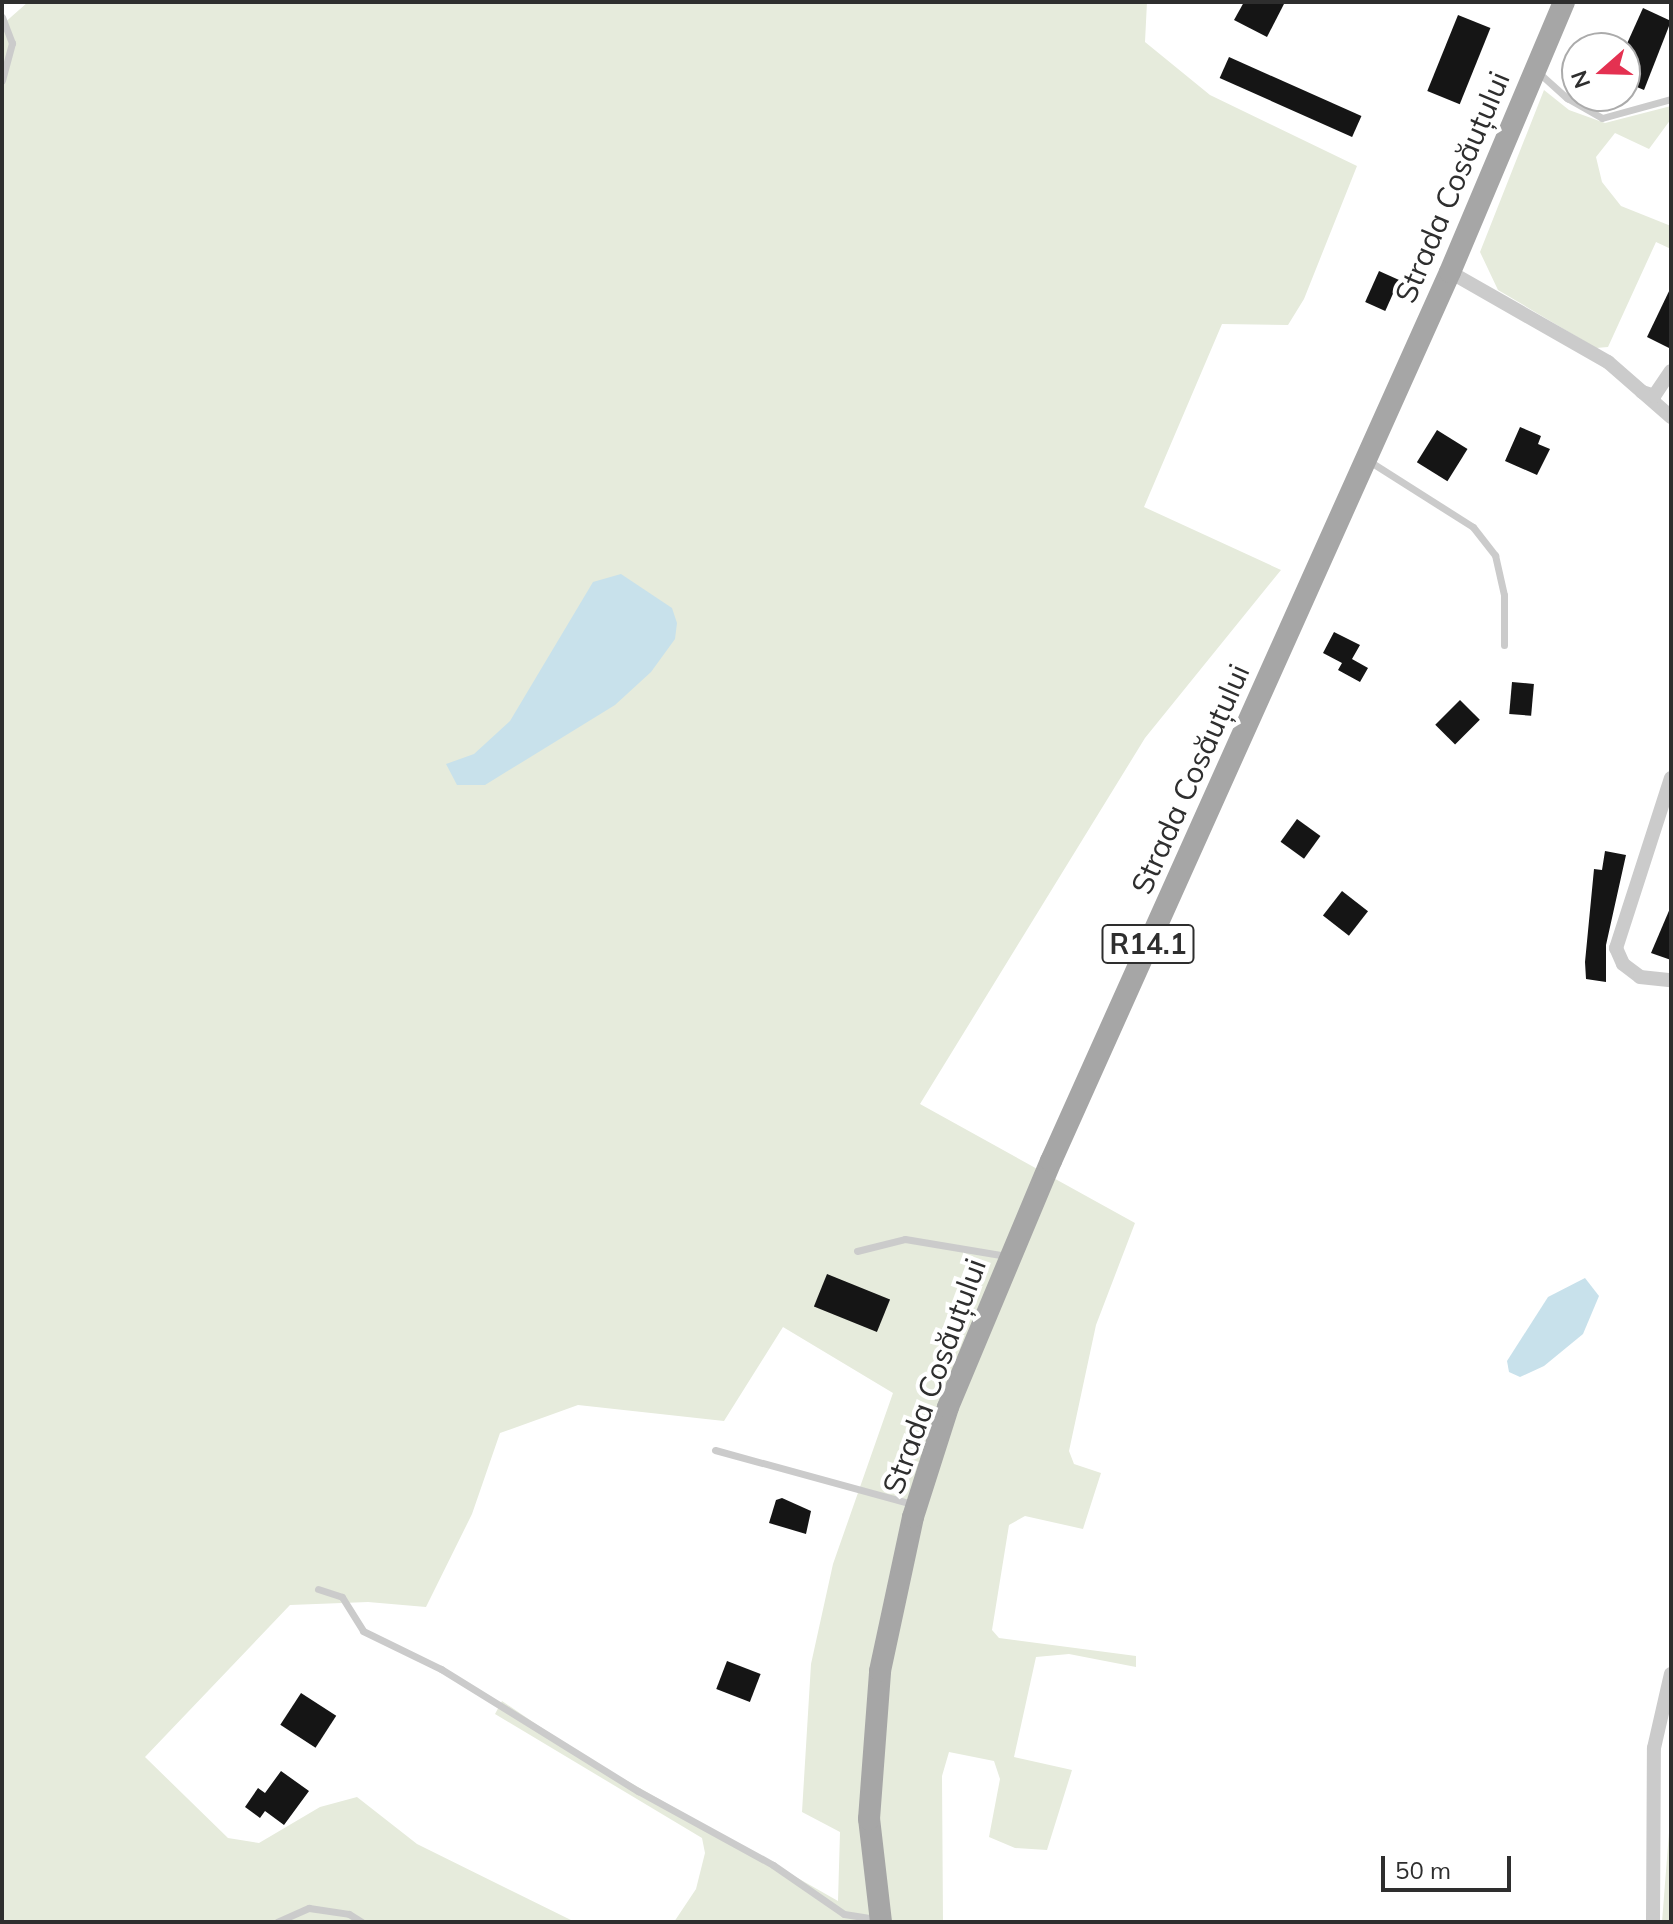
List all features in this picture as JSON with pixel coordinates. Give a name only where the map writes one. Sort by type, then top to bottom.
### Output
[{"type":"main road","name":"Strada Cosăuțului","points":[[880,1921],[870,1861],[874,1725],[885,1647],[917,1505],[948,1407],[1010,1257],[1450,272],[1564,2]]},
{"type":"street","points":[[1450,272],[1608,362],[1671,417]]},
{"type":"street","points":[[1640,392],[1654,396],[1671,371]]},
{"type":"street","points":[[1671,778],[1622,919],[1616,948],[1623,964],[1640,977],[1671,980]]},
{"type":"street","points":[[1653,1922],[1654,1748],[1671,1674]]},
{"type":"lane","points":[[2,17],[12,43],[2,81]]},
{"type":"lane","points":[[1535,69],[1567,98],[1602,118],[1671,99]]},
{"type":"lane","points":[[1366,459],[1461,518],[1488,546],[1504,595],[1504,645]]},
{"type":"lane","points":[[857,1251],[905,1239],[1010,1257]]},
{"type":"lane","points":[[715,1450],[917,1505]]},
{"type":"lane","points":[[318,1589],[342,1597],[363,1631],[441,1669],[638,1791],[773,1865],[844,1914],[859,1920],[880,1921]]},
{"type":"lane","points":[[277,1922],[309,1908],[349,1914],[362,1922]]},
{"type":"shaded area","points":[[28,2],[1147,2],[1145,42],[1210,95],[1357,166],[1304,299],[1288,325],[1222,324],[1144,507],[1281,570],[1145,738],[920,1104],[1135,1223],[1096,1325],[1069,1451],[1074,1464],[1101,1473],[1083,1529],[1025,1516],[1009,1525],[992,1630],[999,1638],[1136,1656],[1136,1667],[1069,1654],[1036,1657],[1014,1757],[1072,1770],[1047,1850],[1015,1848],[989,1837],[1000,1779],[994,1761],[949,1752],[942,1776],[943,1922],[674,1922],[696,1889],[705,1853],[702,1838],[495,1714],[502,1701],[580,1754],[838,1901],[840,1832],[802,1812],[811,1664],[833,1564],[893,1393],[783,1327],[724,1421],[578,1405],[500,1433],[472,1514],[426,1607],[368,1602],[290,1605],[145,1757],[228,1838],[259,1843],[320,1807],[357,1797],[417,1844],[575,1922],[2,1922],[2,25]]},
{"type":"shaded area","points":[[1544,90],[1561,104],[1561,112],[1575,112],[1605,123],[1671,106],[1671,119],[1649,149],[1615,133],[1596,157],[1602,182],[1621,206],[1671,226],[1671,249],[1656,242],[1608,347],[1596,348],[1498,290],[1480,252]]},
{"type":"shaded area","points":[[1670,1820],[1671,1922],[1662,1922]]},
{"type":"water","points":[[621,574],[672,608],[677,623],[675,639],[651,672],[615,705],[485,785],[457,785],[446,764],[474,754],[510,721],[593,582]]},
{"type":"water","points":[[1585,1278],[1599,1296],[1583,1334],[1544,1366],[1520,1377],[1509,1372],[1507,1361],[1548,1297]]},
{"type":"building","points":[[1244,2],[1285,2],[1267,37],[1234,20]]},
{"type":"building","points":[[1643,8],[1671,21],[1644,90],[1641,89],[1641,32],[1632,32]]},
{"type":"building","points":[[1458,15],[1490,28],[1460,104],[1427,91]]},
{"type":"building","points":[[1229,57],[1361,116],[1352,137],[1220,78]]},
{"type":"building","points":[[1379,271],[1399,280],[1385,311],[1365,302]]},
{"type":"building","points":[[1671,287],[1671,349],[1647,337]]},
{"type":"building","points":[[1520,427],[1541,436],[1538,444],[1550,449],[1537,475],[1505,461]]},
{"type":"building","points":[[1437,430],[1468,449],[1447,481],[1417,462]]},
{"type":"building","points":[[1334,632],[1360,645],[1352,659],[1368,668],[1360,682],[1338,670],[1342,663],[1323,653]]},
{"type":"building","points":[[1512,682],[1534,684],[1531,716],[1509,714]]},
{"type":"building","points":[[1460,700],[1480,720],[1455,745],[1435,725]]},
{"type":"building","points":[[1297,819],[1320,836],[1304,859],[1281,842]]},
{"type":"building","points":[[1605,851],[1626,855],[1606,945],[1606,982],[1586,979],[1585,962],[1594,869],[1602,870]]},
{"type":"building","points":[[1342,891],[1368,911],[1349,936],[1323,915]]},
{"type":"building","points":[[1671,906],[1671,960],[1651,953]]},
{"type":"building","points":[[827,1274],[890,1299],[877,1332],[814,1306]]},
{"type":"building","points":[[782,1498],[811,1511],[806,1534],[769,1523],[776,1500]]},
{"type":"building","points":[[727,1661],[761,1674],[750,1702],[716,1689]]},
{"type":"building","points":[[301,1693],[336,1716],[316,1748],[280,1725]]},
{"type":"building","points":[[281,1771],[309,1791],[284,1825],[265,1811],[260,1818],[245,1807],[258,1788],[265,1793]]}]
